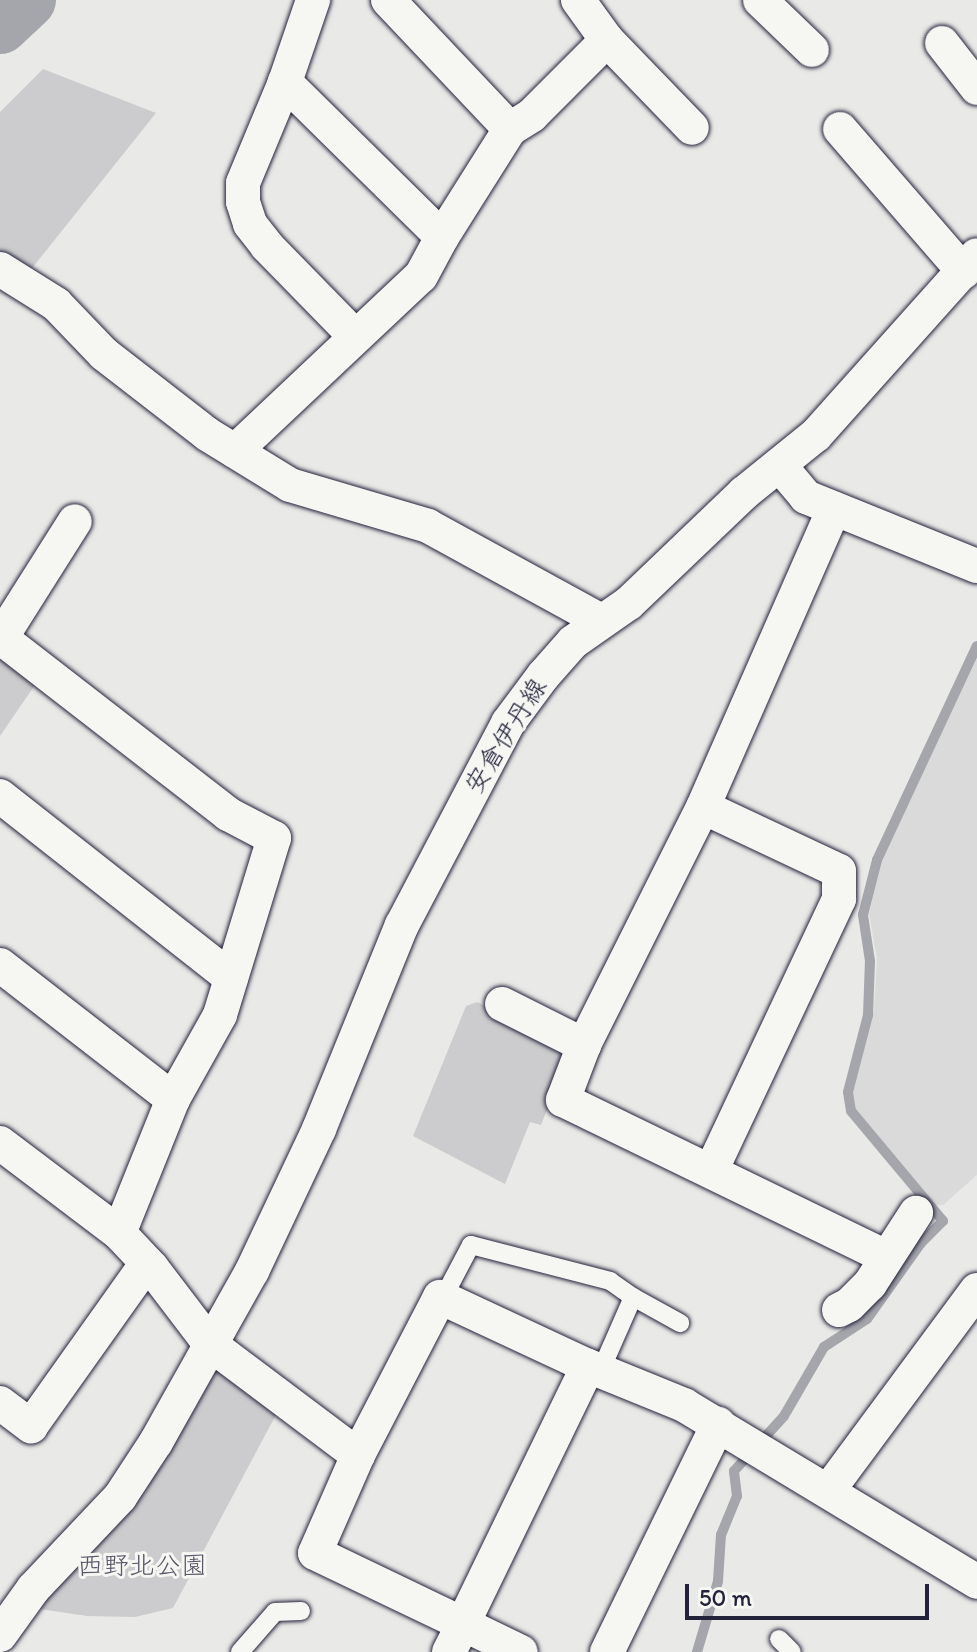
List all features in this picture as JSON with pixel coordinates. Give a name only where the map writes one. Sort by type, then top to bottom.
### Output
[{"type":"street","points":[[313,0],[285,82],[243,183],[243,202],[250,224],[267,246],[354,335]]},
{"type":"street","points":[[388,0],[510,129]]},
{"type":"street","points":[[578,0],[607,40],[692,128]]},
{"type":"street","points":[[760,0],[812,50]]},
{"type":"street","points":[[235,451],[354,335],[421,276],[510,129],[532,115],[607,40]]},
{"type":"street","points":[[942,43],[977,88]]},
{"type":"street","points":[[285,82],[442,237]]},
{"type":"street","points":[[840,129],[971,264]]},
{"type":"street","name":"安倉伊丹線","points":[[0,1635],[33,1589],[120,1497],[156,1442],[252,1271],[292,1191],[402,925],[508,723],[543,676],[600,620],[629,603],[744,493],[781,467],[816,435],[971,264]]},
{"type":"street","points":[[0,269],[56,304],[104,354],[207,434],[290,485],[428,526],[600,620]]},
{"type":"street","points":[[781,467],[806,497],[977,566]]},
{"type":"street","points":[[834,509],[703,807],[584,1045],[563,1100],[886,1257]]},
{"type":"street","points":[[75,521],[0,637],[228,814],[274,838],[220,1015],[173,1099],[119,1233]]},
{"type":"street","points":[[0,796],[231,978]]},
{"type":"street","points":[[703,807],[839,871],[839,899],[711,1171]]},
{"type":"street","points":[[0,965],[173,1099]]},
{"type":"street","points":[[502,1004],[584,1045]]},
{"type":"street","points":[[5,1157],[119,1233],[147,1263],[210,1344],[358,1455]]},
{"type":"street","points":[[839,1310],[849,1305],[870,1284],[916,1213]]},
{"type":"street","points":[[0,1403],[31,1426],[147,1263]]},
{"type":"street","points":[[828,1491],[977,1290]]},
{"type":"street","points":[[521,1652],[456,1638],[315,1553],[358,1455],[440,1297],[594,1368],[684,1405],[977,1582]]},
{"type":"street","points":[[456,1638],[594,1368]]},
{"type":"street","points":[[607,1652],[718,1424]]},
{"type":"lane","points":[[443,1298],[471,1245],[610,1281],[680,1323]]},
{"type":"lane","points":[[594,1368],[633,1297]]},
{"type":"lane","points":[[240,1652],[275,1612],[301,1611]]},
{"type":"shaded area","points":[[977,658],[977,1175],[943,1205],[935,1205],[856,1111],[853,1092],[874,1010],[877,958],[869,914],[881,862]]},
{"type":"green space","points":[[43,69],[156,113],[29,272],[0,252],[0,112]]},
{"type":"green space","points":[[0,652],[37,682],[0,736]]},
{"type":"green space","points":[[477,1002],[565,1043],[569,1053],[541,1125],[530,1122],[505,1184],[413,1136],[466,1006]]},
{"type":"green space","name":"西野北公園","points":[[223,1368],[278,1411],[173,1608],[135,1617],[87,1616],[40,1609],[39,1602],[145,1492],[210,1369]]},
{"type":"waterway","points":[[0,25],[27,0]]},
{"type":"waterway","points":[[697,1652],[718,1581],[721,1535],[737,1496],[734,1471],[784,1416],[824,1347],[867,1319],[921,1243],[943,1221],[851,1111],[848,1092],[868,1015],[870,961],[863,915],[877,860],[977,646]]}]
